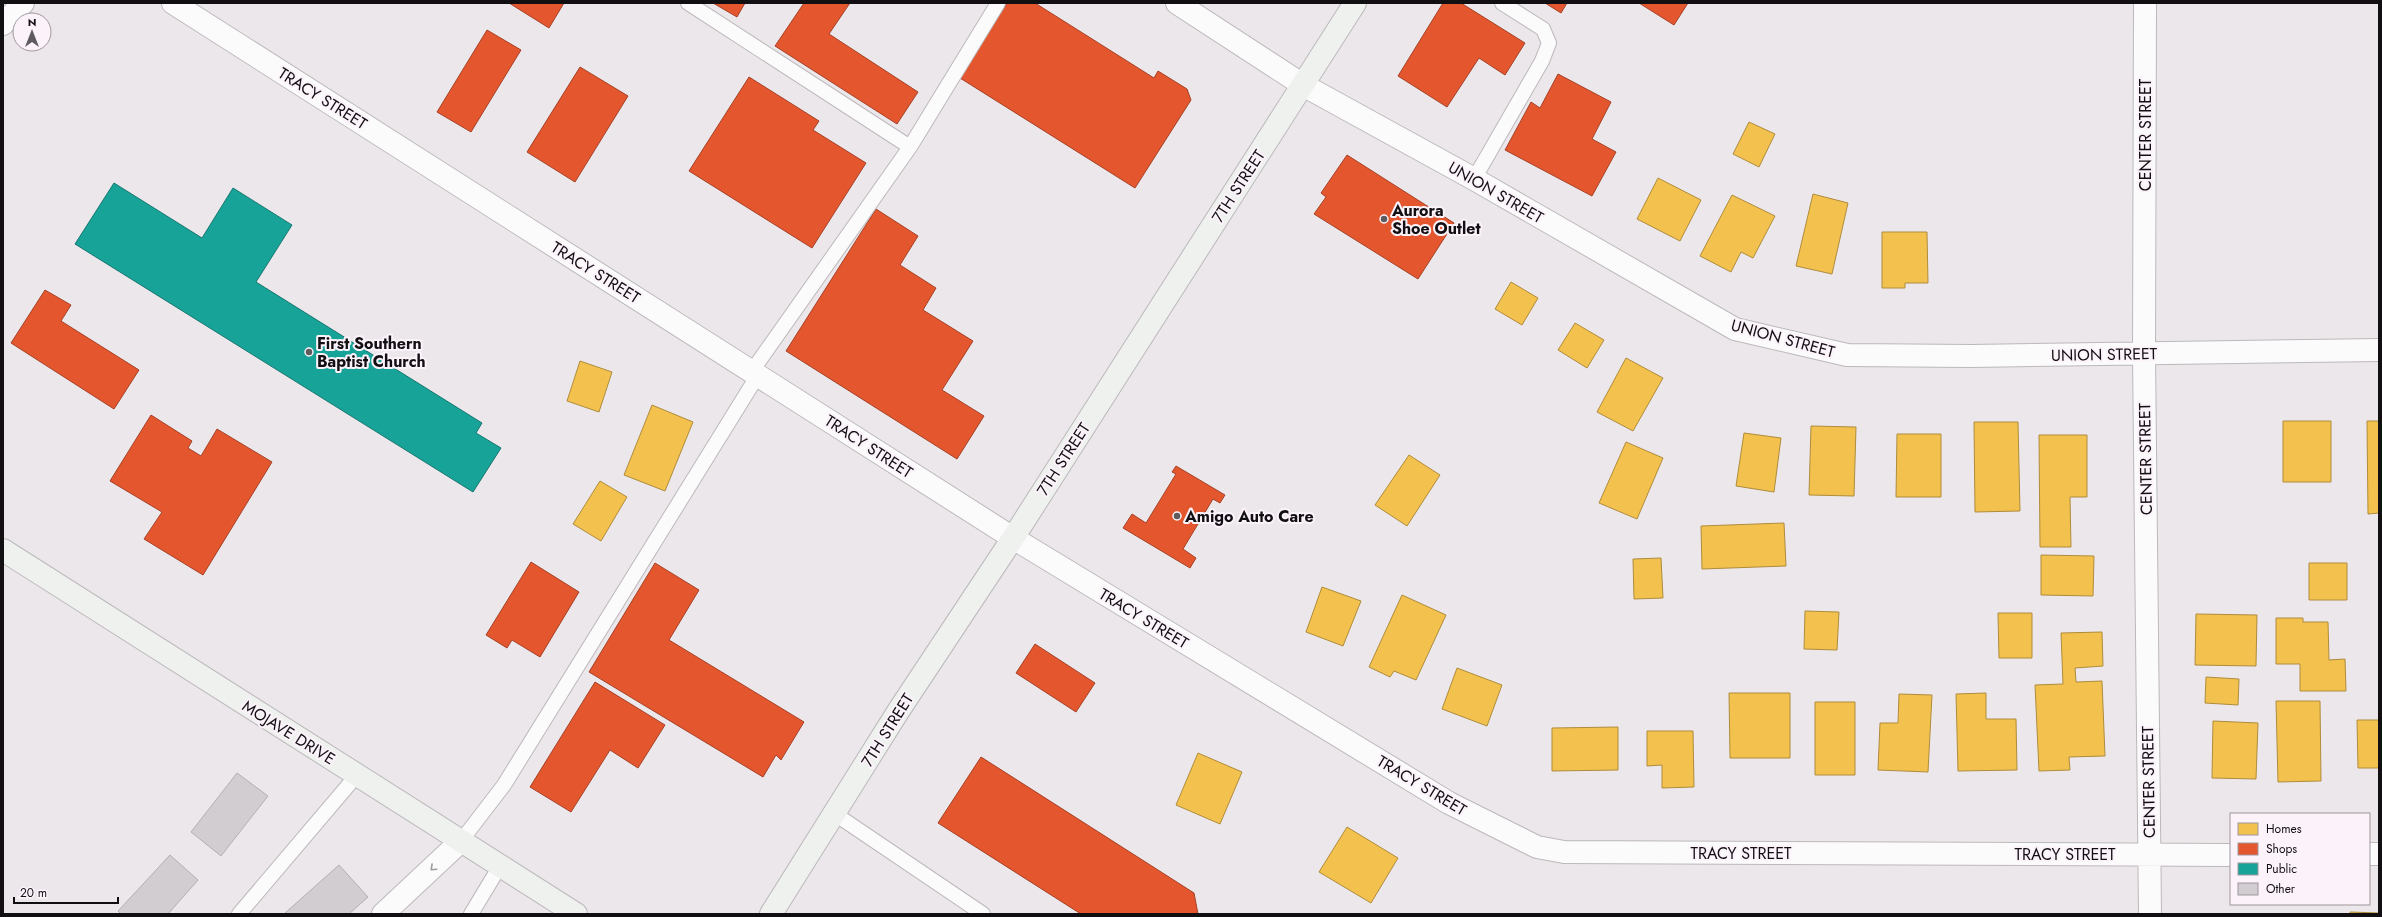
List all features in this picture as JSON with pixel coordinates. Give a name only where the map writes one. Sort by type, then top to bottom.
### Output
[{"type":"main road","name":"7TH STREET","points":[[771,914],[899,710],[1013,538],[1355,3]]},
{"type":"main road","name":"MOJAVE DRIVE","points":[[3,550],[576,914]]},
{"type":"street","name":"TRACY STREET","points":[[173,3],[1013,538],[1449,803],[1537,847],[1572,852],[2149,855],[2230,854]]},
{"type":"street","name":"UNION STREET","points":[[1177,3],[1303,85],[1474,179],[1735,329],[1846,355],[2144,354],[2379,350]]},
{"type":"street","name":"CENTER STREET","points":[[2145,3],[2144,354],[2150,914]]},
{"type":"street","points":[[383,914],[461,841]]},
{"type":"lane","points":[[688,3],[910,147]]},
{"type":"lane","points":[[461,841],[504,785],[755,373],[910,147],[998,3]]},
{"type":"lane","points":[[1474,179],[1542,61],[1549,43],[1543,29],[1502,3]]},
{"type":"lane","points":[[239,914],[357,775]]},
{"type":"lane","points":[[835,814],[983,914]]},
{"type":"lane","points":[[471,914],[500,866]]},
{"type":"building: Homes","points":[[1749,122],[1775,134],[1759,167],[1733,154]]},
{"type":"building: Homes","points":[[1658,178],[1701,200],[1680,241],[1637,219]]},
{"type":"building: Homes","points":[[1813,194],[1848,203],[1832,274],[1796,266]]},
{"type":"building: Homes","points":[[1732,195],[1775,216],[1753,258],[1741,252],[1731,272],[1700,256]]},
{"type":"building: Homes","points":[[1882,232],[1927,232],[1928,283],[1905,283],[1905,288],[1882,288]]},
{"type":"building: Homes","points":[[1511,282],[1538,298],[1522,325],[1495,309]]},
{"type":"building: Homes","points":[[1575,323],[1604,340],[1587,368],[1558,350]]},
{"type":"building: Homes","points":[[1626,358],[1663,378],[1633,431],[1597,412]]},
{"type":"building: Homes","points":[[580,361],[612,372],[599,412],[567,401]]},
{"type":"building: Homes","points":[[652,405],[693,422],[665,491],[624,475]]},
{"type":"building: Homes","points":[[2283,421],[2331,421],[2331,482],[2283,482]]},
{"type":"building: Homes","points":[[2367,421],[2379,421],[2379,513],[2368,514]]},
{"type":"building: Homes","points":[[1974,422],[2018,422],[2020,511],[1975,512]]},
{"type":"building: Homes","points":[[1811,426],[1856,427],[1854,496],[1809,495]]},
{"type":"building: Homes","points":[[1744,433],[1781,438],[1774,492],[1736,486]]},
{"type":"building: Homes","points":[[1897,434],[1941,434],[1941,497],[1896,497]]},
{"type":"building: Homes","points":[[2039,435],[2087,435],[2087,497],[2070,497],[2071,547],[2040,547]]},
{"type":"building: Homes","points":[[1626,442],[1663,458],[1637,519],[1599,503]]},
{"type":"building: Homes","points":[[1409,455],[1440,475],[1407,526],[1375,505]]},
{"type":"building: Homes","points":[[600,481],[627,497],[601,541],[573,524]]},
{"type":"building: Homes","points":[[1784,523],[1786,566],[1702,569],[1701,526]]},
{"type":"building: Homes","points":[[2041,555],[2094,556],[2093,596],[2041,595]]},
{"type":"building: Homes","points":[[1661,558],[1663,598],[1634,599],[1633,559]]},
{"type":"building: Homes","points":[[2309,563],[2347,563],[2347,600],[2309,600]]},
{"type":"building: Homes","points":[[1322,587],[1361,601],[1343,646],[1306,632]]},
{"type":"building: Homes","points":[[1402,595],[1446,615],[1416,680],[1394,671],[1390,677],[1369,667]]},
{"type":"building: Homes","points":[[1805,611],[1839,612],[1837,650],[1804,649]]},
{"type":"building: Homes","points":[[1998,613],[2032,613],[2032,658],[1999,658]]},
{"type":"building: Homes","points":[[2196,614],[2257,615],[2256,666],[2195,665]]},
{"type":"building: Homes","points":[[2276,618],[2303,618],[2303,622],[2328,622],[2329,660],[2345,659],[2346,691],[2300,691],[2300,664],[2276,664]]},
{"type":"building: Homes","points":[[2102,632],[2103,666],[2075,668],[2076,682],[2102,681],[2105,756],[2069,757],[2070,770],[2039,771],[2035,685],[2063,684],[2061,633]]},
{"type":"building: Homes","points":[[1457,668],[1502,685],[1487,726],[1442,709]]},
{"type":"building: Homes","points":[[2206,677],[2239,679],[2238,705],[2205,703]]},
{"type":"building: Homes","points":[[1729,693],[1790,693],[1790,758],[1730,758]]},
{"type":"building: Homes","points":[[1986,693],[1986,719],[2016,719],[2017,770],[1958,771],[1956,694]]},
{"type":"building: Homes","points":[[1899,694],[1932,695],[1928,772],[1878,770],[1880,723],[1898,723]]},
{"type":"building: Homes","points":[[2276,701],[2320,701],[2321,781],[2278,782]]},
{"type":"building: Homes","points":[[1815,702],[1855,702],[1855,775],[1815,775]]},
{"type":"building: Homes","points":[[2357,720],[2379,720],[2379,768],[2358,768]]},
{"type":"building: Homes","points":[[2213,721],[2258,723],[2256,779],[2212,778]]},
{"type":"building: Homes","points":[[1618,727],[1618,770],[1552,771],[1552,728]]},
{"type":"building: Homes","points":[[1647,731],[1693,731],[1694,787],[1662,788],[1662,765],[1647,766]]},
{"type":"building: Homes","points":[[1198,753],[1242,772],[1220,824],[1176,805]]},
{"type":"building: Homes","points":[[1347,827],[1398,858],[1371,903],[1319,872]]},
{"type":"building: Homes","points":[[2350,912],[2379,913],[2379,914],[2350,914]]},
{"type":"building: Shops","points":[[509,3],[564,3],[549,28]]},
{"type":"building: Shops","points":[[713,3],[745,3],[737,17]]},
{"type":"building: Shops","points":[[804,3],[850,3],[829,34],[918,92],[897,124],[775,46]]},
{"type":"building: Shops","points":[[1007,3],[1035,3],[1154,78],[1158,71],[1187,89],[1191,100],[1135,188],[960,78]]},
{"type":"building: Shops","points":[[1443,3],[1461,3],[1525,43],[1505,75],[1479,58],[1447,107],[1398,76]]},
{"type":"building: Shops","points":[[1545,3],[1567,3],[1561,13]]},
{"type":"building: Shops","points":[[1639,3],[1688,3],[1674,25]]},
{"type":"building: Shops","points":[[487,30],[521,50],[471,132],[437,112]]},
{"type":"building: Shops","points":[[580,67],[628,96],[575,182],[527,152]]},
{"type":"building: Shops","points":[[1558,74],[1611,102],[1592,139],[1616,152],[1592,196],[1505,150],[1531,102],[1540,108]]},
{"type":"building: Shops","points":[[749,77],[819,121],[813,130],[866,163],[812,248],[689,171]]},
{"type":"building: Shops","name":"Aurora Shoe Outlet","points":[[1347,155],[1454,223],[1418,279],[1314,214],[1326,197],[1321,193]]},
{"type":"building: Shops","points":[[876,209],[918,236],[900,265],[936,288],[923,310],[973,341],[942,390],[984,416],[957,459],[786,351]]},
{"type":"building: Shops","points":[[45,290],[71,305],[61,321],[139,370],[114,409],[11,343]]},
{"type":"building: Shops","points":[[151,415],[192,441],[188,448],[201,456],[217,429],[272,462],[203,575],[144,539],[162,512],[110,481]]},
{"type":"building: Shops","name":"Amigo Auto Care","points":[[1176,466],[1225,495],[1220,503],[1213,499],[1183,549],[1196,558],[1190,568],[1123,528],[1132,514],[1146,523],[1176,474],[1172,472]]},
{"type":"building: Shops","points":[[531,562],[579,592],[540,657],[512,640],[507,648],[486,635]]},
{"type":"building: Shops","points":[[655,563],[699,590],[669,640],[804,722],[781,760],[776,755],[763,777],[589,672]]},
{"type":"building: Shops","points":[[1035,644],[1095,683],[1076,712],[1016,673]]},
{"type":"building: Shops","points":[[595,682],[665,725],[638,768],[610,750],[571,812],[530,787]]},
{"type":"building: Shops","points":[[981,757],[1194,893],[1198,914],[1081,914],[938,823]]},
{"type":"building: Public","name":"First Southern Baptist Church","points":[[114,183],[202,238],[233,188],[292,225],[256,282],[482,423],[476,433],[501,448],[473,492],[75,244]]},
{"type":"building: Other","points":[[237,773],[268,796],[221,856],[191,832]]},
{"type":"building: Other","points":[[170,855],[198,880],[168,914],[121,914],[118,911]]},
{"type":"building: Other","points":[[339,865],[368,897],[349,914],[284,914]]},
{"type":"place","name":"Aurora Shoe Outlet","points":[[1384,219]]},
{"type":"place","name":"First Southern Baptist Church","points":[[309,352]]},
{"type":"place","name":"Amigo Auto Care","points":[[1177,516]]}]
